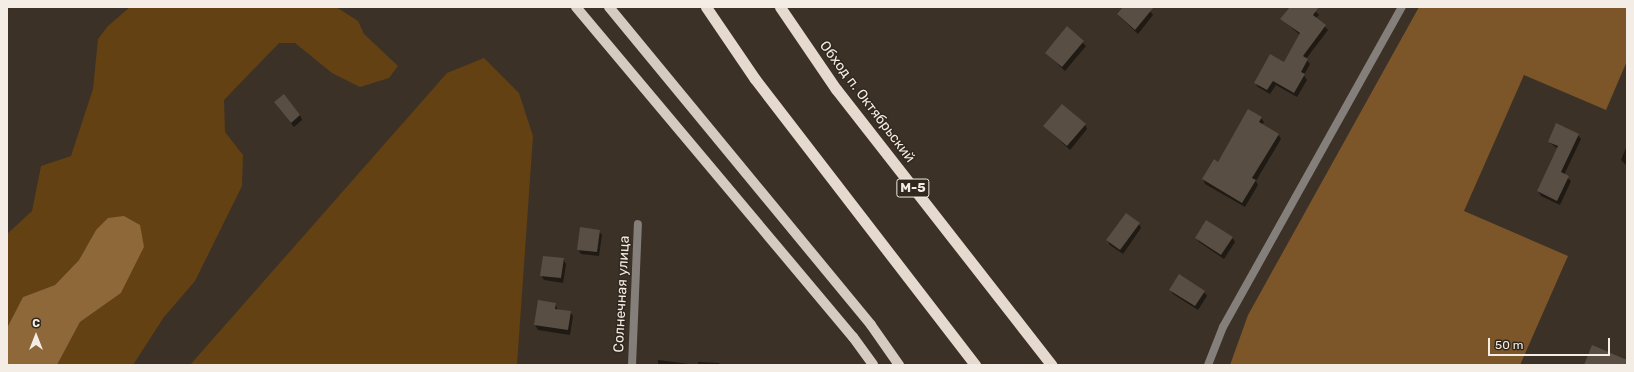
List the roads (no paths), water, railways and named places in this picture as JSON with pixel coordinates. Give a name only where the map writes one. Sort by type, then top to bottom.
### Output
[{"type":"highway","points":[[706,7],[755,79],[975,365]]},
{"type":"highway","name":"Обход п. Октябрьский","points":[[780,7],[836,89],[1052,365]]},
{"type":"main road","points":[[576,7],[854,337],[873,365]]},
{"type":"main road","points":[[609,7],[871,325],[899,365]]},
{"type":"street","points":[[1208,365],[1223,327],[1402,7]]},
{"type":"street","name":"Солнечная улица","points":[[632,365],[638,224]]}]
